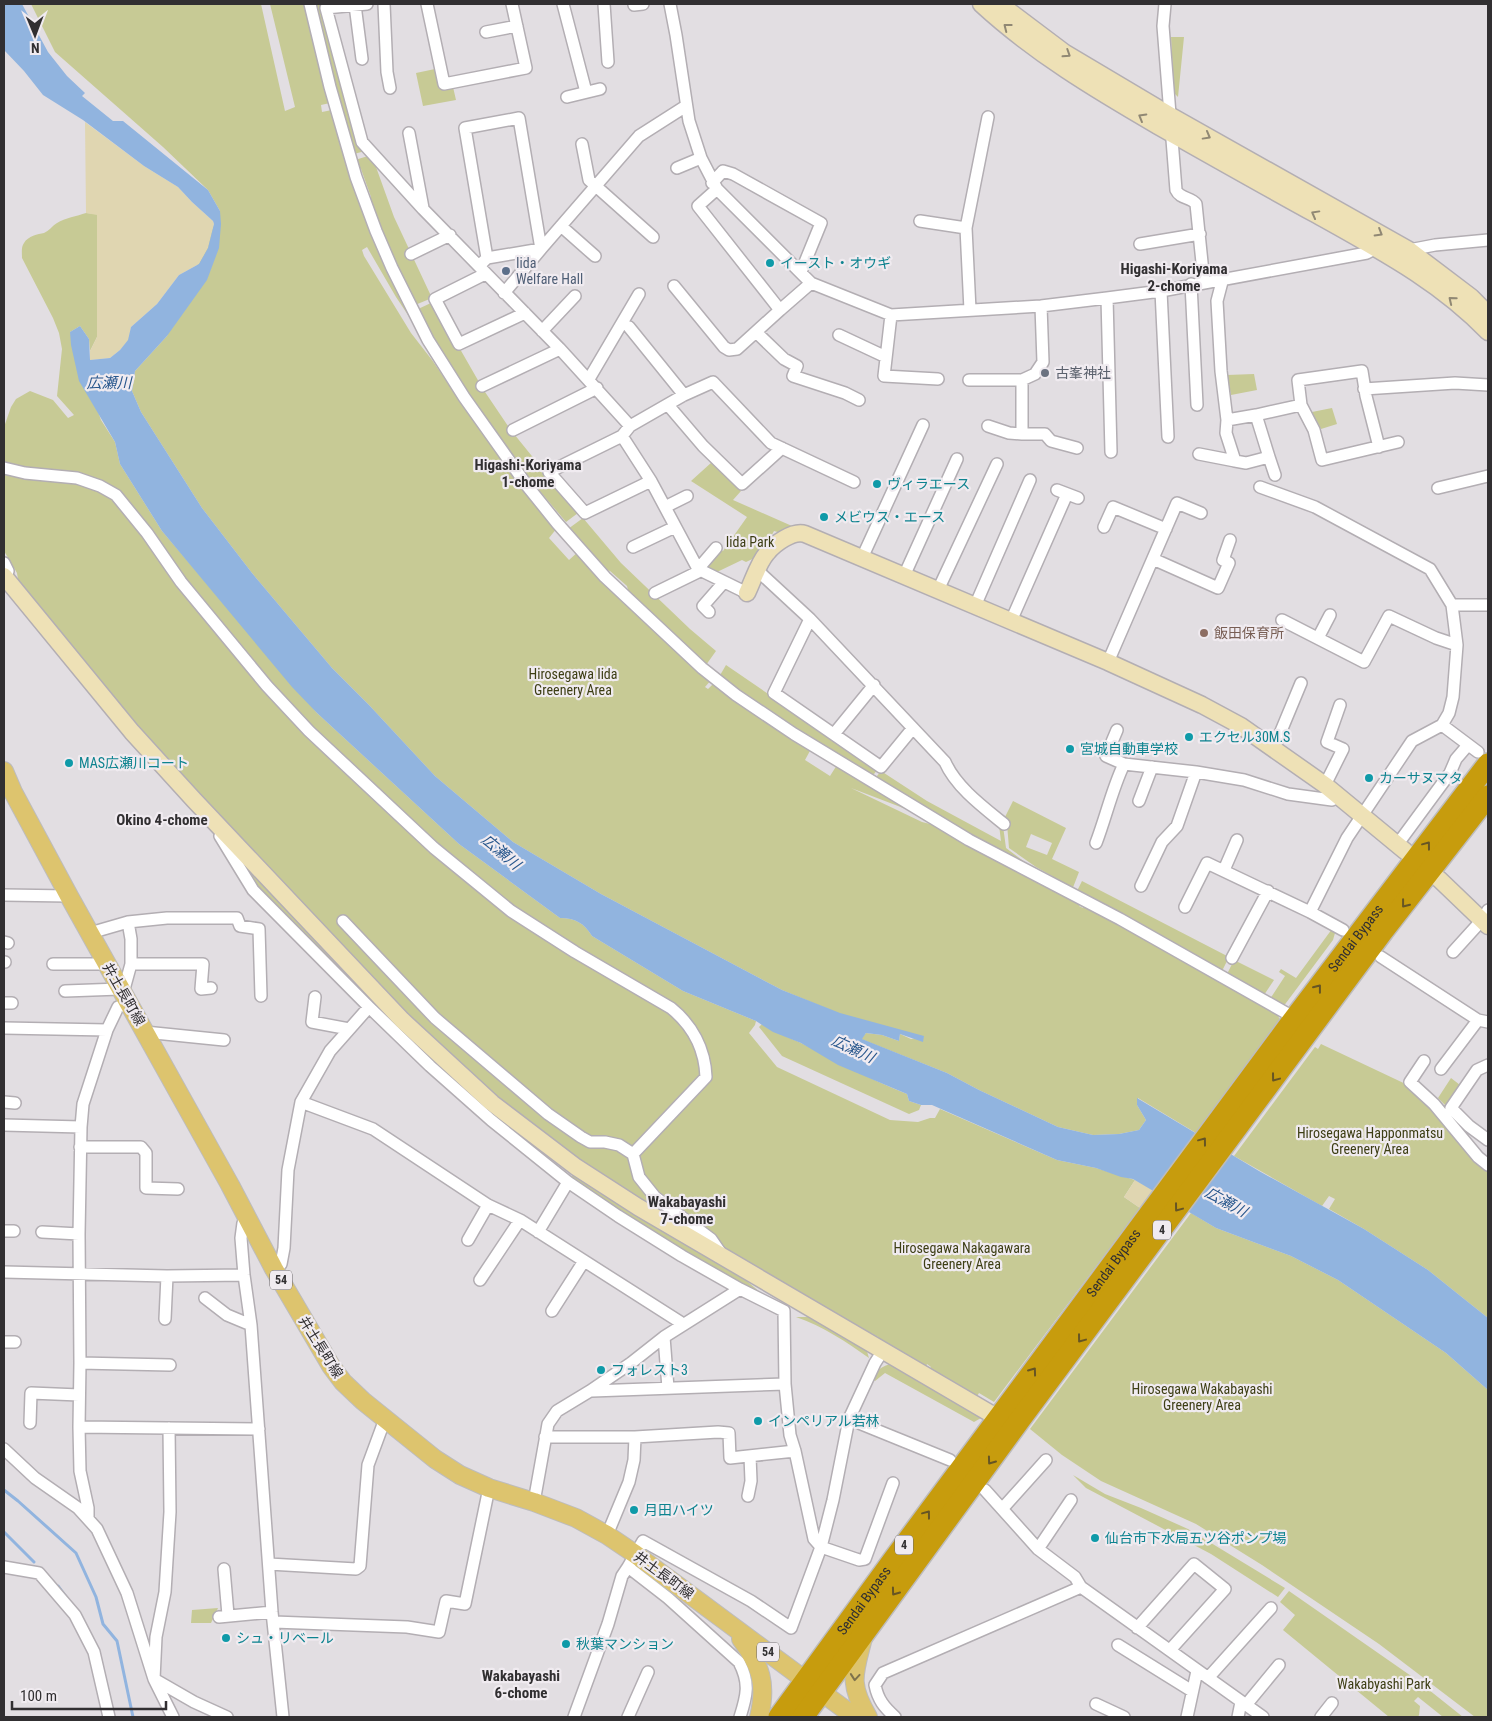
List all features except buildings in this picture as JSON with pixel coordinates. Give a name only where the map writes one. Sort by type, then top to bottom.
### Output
[{"type":"highway","name":"Sendai Bypass","points":[[803,1717],[813,1686],[1008,1416],[1295,1028],[1483,758]]},
{"type":"highway","name":"Sendai Bypass","points":[[1295,1028],[1384,931],[1488,796]]},
{"type":"highway","name":"Sendai Bypass","points":[[779,1717],[864,1635],[1008,1416]]},
{"type":"main road","name":"井土長町線","points":[[4,771],[8,792],[70,896],[274,1269],[331,1366],[343,1382],[363,1401],[435,1459],[460,1475],[488,1488],[534,1502],[576,1518],[607,1535],[632,1560],[730,1624],[854,1717]]},
{"type":"main road","points":[[730,1624],[753,1655],[761,1674],[763,1700],[759,1717]]},
{"type":"main road","points":[[864,1635],[855,1670],[854,1686],[860,1704],[868,1717]]},
{"type":"street","points":[[310,4],[330,87],[356,177],[392,268],[424,332],[439,359],[498,446],[557,523],[605,576],[702,668],[736,695],[794,734],[962,836],[1128,924],[1295,1028]]},
{"type":"street","points":[[362,59],[361,4],[330,6],[362,142],[481,270],[589,379],[630,426]]},
{"type":"street","points":[[384,4],[387,72],[390,88]]},
{"type":"street","points":[[427,4],[444,84],[526,68],[512,4]]},
{"type":"street","points":[[563,4],[586,92]]},
{"type":"street","points":[[604,4],[608,62]]},
{"type":"street","points":[[670,4],[689,121],[701,158],[714,186],[811,283],[891,315],[1041,306],[1107,298],[1367,253],[1376,248]]},
{"type":"street","points":[[981,4],[1058,66],[1172,134],[1418,273],[1469,314],[1488,332]]},
{"type":"street","points":[[1000,4],[1065,54],[1409,250],[1471,297],[1488,314]]},
{"type":"street","points":[[1165,4],[1163,26],[1177,192],[1196,204],[1204,282]]},
{"type":"street","points":[[486,32],[516,26]]},
{"type":"street","points":[[567,97],[600,89]]},
{"type":"street","points":[[504,293],[639,136],[686,106]]},
{"type":"street","points":[[525,313],[459,344],[435,299],[481,270],[487,258],[465,128],[519,118],[541,250]]},
{"type":"street","points":[[970,310],[966,228],[988,118]]},
{"type":"street","points":[[410,133],[423,209]]},
{"type":"street","points":[[582,144],[588,180],[653,237]]},
{"type":"street","points":[[677,168],[701,158]]},
{"type":"street","points":[[780,310],[698,206],[723,171],[733,174],[821,223],[800,272]]},
{"type":"street","points":[[920,221],[966,228]]},
{"type":"street","points":[[561,226],[595,256]]},
{"type":"street","points":[[1140,244],[1153,248],[1200,234]]},
{"type":"street","points":[[412,254],[450,235]]},
{"type":"street","points":[[1409,250],[1435,245],[1488,240]]},
{"type":"street","points":[[487,258],[541,250]]},
{"type":"street","points":[[1223,278],[1217,301],[1221,370],[1227,420],[1226,433],[1235,461]]},
{"type":"street","points":[[674,286],[726,349],[733,350],[737,349],[811,283]]},
{"type":"street","points":[[1191,284],[1197,405]]},
{"type":"street","points":[[1161,290],[1168,437]]},
{"type":"street","points":[[589,379],[639,294]]},
{"type":"street","points":[[542,331],[575,296]]},
{"type":"street","points":[[1107,298],[1111,452]]},
{"type":"street","points":[[969,380],[1022,380],[1035,374],[1044,362],[1041,306]]},
{"type":"street","points":[[891,315],[884,376],[938,378]]},
{"type":"street","points":[[628,327],[684,395]]},
{"type":"street","points":[[756,332],[784,359],[797,366],[793,376],[845,393],[859,400]]},
{"type":"street","points":[[840,335],[886,357]]},
{"type":"street","points":[[482,386],[560,349]]},
{"type":"street","points":[[1378,447],[1364,389],[1362,371],[1298,380],[1301,405],[1314,430],[1322,460],[1378,447],[1398,442]]},
{"type":"street","points":[[1022,380],[1022,434]]},
{"type":"street","points":[[651,481],[585,513],[549,472],[622,436],[630,426],[684,395],[713,382],[771,443],[854,482]]},
{"type":"street","points":[[1364,389],[1455,383],[1488,386]]},
{"type":"street","points":[[512,430],[597,388]]},
{"type":"street","points":[[668,405],[703,446],[742,484],[782,448]]},
{"type":"street","points":[[1227,420],[1256,416],[1301,405]]},
{"type":"street","points":[[1256,416],[1275,475]]},
{"type":"street","points":[[862,558],[923,424]]},
{"type":"street","points":[[988,426],[1009,433],[1045,434],[1051,441],[1077,448]]},
{"type":"street","points":[[622,436],[651,481],[699,570],[747,593],[766,553],[785,539],[798,533],[862,558],[1108,662],[1202,705],[1241,726],[1274,748],[1339,796],[1401,848],[1450,773],[1456,759],[1468,745]]},
{"type":"street","points":[[1198,454],[1246,463],[1269,457]]},
{"type":"street","points":[[904,576],[957,459]]},
{"type":"street","points":[[938,590],[997,464]]},
{"type":"street","points":[[4,468],[24,474],[77,478],[100,486],[116,495],[147,533],[181,582],[267,686],[309,731],[434,848],[511,911],[575,952],[671,1008],[683,1018],[694,1032],[702,1051],[706,1066],[706,1077],[633,1154]]},
{"type":"street","points":[[1438,488],[1488,476]]},
{"type":"street","points":[[975,606],[1030,480]]},
{"type":"street","points":[[1260,487],[1315,508],[1430,569],[1452,605],[1457,645],[1453,697],[1449,713],[1442,725],[1412,741],[1347,838],[1310,912]]},
{"type":"street","points":[[1011,621],[1067,494]]},
{"type":"street","points":[[665,507],[687,496]]},
{"type":"street","points":[[1108,662],[1166,529],[1174,502],[1201,512]]},
{"type":"street","points":[[1104,527],[1113,507],[1166,529]]},
{"type":"street","points":[[634,547],[675,527]]},
{"type":"street","points":[[1153,559],[1218,588],[1229,563],[1223,560],[1230,540]]},
{"type":"street","points":[[655,594],[699,570],[716,548]]},
{"type":"street","points":[[757,570],[810,619],[945,762],[951,775],[982,806],[1004,824]]},
{"type":"street","points":[[4,572],[132,732],[402,1020],[492,1103],[576,1168],[638,1207],[884,1350],[1008,1416]]},
{"type":"street","points":[[709,612],[703,606],[724,582]]},
{"type":"street","points":[[1452,605],[1488,605]]},
{"type":"street","points":[[1318,638],[1330,615]]},
{"type":"street","points":[[1282,620],[1364,662],[1390,616],[1436,638],[1457,645]]},
{"type":"street","points":[[810,619],[774,694],[881,767],[913,728]]},
{"type":"street","points":[[1274,748],[1301,683]]},
{"type":"street","points":[[834,734],[874,685]]},
{"type":"street","points":[[1325,785],[1343,749],[1327,742],[1340,705]]},
{"type":"street","points":[[1442,725],[1483,758]]},
{"type":"street","points":[[1117,730],[1101,754],[1124,764],[1196,772],[1244,780],[1288,794],[1332,800],[1339,796]]},
{"type":"street","points":[[1096,843],[1114,785],[1124,764]]},
{"type":"street","points":[[1139,800],[1152,767]]},
{"type":"street","points":[[1141,886],[1162,842],[1177,826],[1196,772]]},
{"type":"street","points":[[224,830],[220,836],[253,890],[430,1066],[491,1120],[568,1182],[652,1238],[740,1289],[784,1311],[785,1384],[790,1435],[814,1540],[821,1547],[860,1560],[865,1559],[893,1483]]},
{"type":"street","points":[[1224,870],[1237,840]]},
{"type":"street","points":[[1185,907],[1207,862],[1343,930]]},
{"type":"street","points":[[1439,879],[1486,919],[1453,952]]},
{"type":"street","points":[[1232,958],[1268,891]]},
{"type":"street","points":[[4,895],[70,896]]},
{"type":"street","points":[[90,933],[128,922],[167,918],[237,918],[240,926],[259,929],[261,996]]},
{"type":"street","points":[[343,921],[435,1018],[548,1114],[590,1142],[605,1142],[619,1146],[633,1154],[639,1177],[655,1197],[711,1239],[723,1256]]},
{"type":"street","points":[[88,1519],[88,1508],[80,1471],[79,1427],[78,1273],[81,1127],[84,1104],[108,1030],[124,995],[131,964],[131,939],[128,922]]},
{"type":"street","points":[[1381,957],[1483,1021],[1441,1069]]},
{"type":"street","points":[[53,964],[106,964]]},
{"type":"street","points":[[131,964],[203,964],[201,989],[211,988]]},
{"type":"street","points":[[65,991],[124,995]]},
{"type":"street","points":[[315,997],[312,1022],[349,1029]]},
{"type":"street","points":[[274,1269],[281,1264],[284,1248],[288,1170],[301,1102],[330,1051],[369,1007]]},
{"type":"street","points":[[4,1028],[108,1030]]},
{"type":"street","points":[[145,1032],[224,1040]]},
{"type":"street","points":[[1424,1061],[1410,1082],[1434,1104],[1478,1156],[1488,1165]]},
{"type":"street","points":[[1488,1065],[1477,1070],[1451,1108],[1469,1126],[1488,1140]]},
{"type":"street","points":[[301,1102],[373,1129],[488,1205],[520,1220],[682,1325]]},
{"type":"street","points":[[4,1125],[81,1127]]},
{"type":"street","points":[[80,1147],[141,1147],[146,1153],[146,1188],[178,1189]]},
{"type":"street","points":[[538,1232],[568,1182]]},
{"type":"street","points":[[468,1240],[488,1205]]},
{"type":"street","points":[[248,1220],[243,1224],[241,1238],[251,1325],[273,1617],[283,1717]]},
{"type":"street","points":[[480,1280],[520,1220]]},
{"type":"street","points":[[42,1232],[79,1234]]},
{"type":"street","points":[[552,1311],[584,1261]]},
{"type":"street","points":[[4,1272],[167,1276],[244,1275]]},
{"type":"street","points":[[165,1319],[167,1276]]},
{"type":"street","points":[[534,1502],[548,1424],[557,1411],[631,1363],[664,1336],[740,1289]]},
{"type":"street","points":[[205,1298],[227,1315],[251,1325]]},
{"type":"street","points":[[664,1336],[668,1388]]},
{"type":"street","points":[[574,1717],[608,1624],[622,1576],[643,1541],[751,1601],[791,1628],[821,1547],[850,1419],[875,1363],[884,1350]]},
{"type":"street","points":[[80,1363],[170,1365]]},
{"type":"street","points":[[590,1391],[785,1384]]},
{"type":"street","points":[[30,1423],[31,1393],[79,1395]]},
{"type":"street","points":[[269,1564],[356,1568],[360,1566],[368,1465],[386,1419]]},
{"type":"street","points":[[850,1419],[950,1460]]},
{"type":"street","points":[[79,1427],[259,1429]]},
{"type":"street","points":[[154,1679],[156,1637],[165,1592],[170,1512],[169,1428]]},
{"type":"street","points":[[545,1438],[635,1437],[718,1432],[729,1433],[730,1458],[795,1451]]},
{"type":"street","points":[[607,1535],[629,1482],[634,1460],[635,1437]]},
{"type":"street","points":[[4,1449],[35,1478],[78,1508],[97,1529],[127,1593],[154,1679],[173,1717]]},
{"type":"street","points":[[748,1496],[751,1481],[750,1456]]},
{"type":"street","points":[[1002,1509],[1046,1460]]},
{"type":"street","points":[[224,1569],[223,1616],[273,1617],[407,1627],[439,1632],[446,1601],[465,1604],[488,1488]]},
{"type":"street","points":[[985,1490],[1038,1550],[1075,1577],[1081,1587],[1263,1717]]},
{"type":"street","points":[[1038,1550],[1071,1500]]},
{"type":"street","points":[[632,1560],[668,1598],[739,1662],[745,1673],[747,1687],[740,1717]]},
{"type":"street","points":[[1137,1628],[1194,1564],[1225,1589],[1170,1650]]},
{"type":"street","points":[[4,1567],[39,1573],[75,1615],[94,1652],[109,1717]]},
{"type":"street","points":[[895,1717],[882,1705],[877,1697],[875,1685],[883,1673],[1081,1587]]},
{"type":"street","points":[[1208,1678],[1271,1608]]},
{"type":"street","points":[[1118,1645],[1192,1691]]},
{"type":"street","points":[[1238,1717],[1244,1703],[1279,1665]]},
{"type":"street","points":[[1188,1717],[1197,1670]]},
{"type":"street","points":[[628,1717],[648,1672]]},
{"type":"street","points":[[154,1679],[194,1702],[227,1717]]},
{"type":"street","points":[[1321,1717],[1332,1703]]},
{"type":"street","points":[[1096,1704],[1124,1717]]},
{"type":"green space","name":"Hirosegawa Iida Greenery Area","points":[[31,4],[261,4],[285,111],[295,107],[270,4],[306,4],[330,103],[321,105],[322,112],[332,110],[420,333],[396,297],[367,247],[362,250],[364,256],[411,333],[460,401],[557,528],[549,538],[569,560],[579,551],[712,679],[705,687],[708,689],[715,682],[811,749],[805,760],[830,776],[837,765],[911,811],[851,788],[922,822],[934,825],[1080,903],[1079,906],[1083,908],[1085,905],[1278,1015],[1280,1021],[1196,1133],[1138,1098],[1137,1105],[1146,1120],[1139,1130],[1119,1134],[1093,1135],[1058,1127],[947,1073],[861,1039],[866,1033],[882,1035],[899,1041],[900,1034],[911,1039],[924,1037],[840,1014],[782,990],[601,894],[513,842],[435,776],[332,668],[252,573],[202,508],[141,412],[132,391],[135,371],[167,336],[220,211],[208,190],[163,147],[55,52]]},
{"type":"green space","points":[[313,4],[321,4],[355,131],[365,151],[354,154]]},
{"type":"green space","points":[[1171,37],[1184,37],[1178,97],[1174,93]]},
{"type":"green space","points":[[435,69],[439,89],[453,87],[456,100],[423,106],[416,73]]},
{"type":"green space","points":[[368,156],[378,164],[376,167],[394,217],[432,298],[415,305],[369,201],[371,197],[361,169],[356,165],[355,160]]},
{"type":"green space","name":"Hirosegawa Nakagawara Greenery Area","points":[[86,213],[97,214],[97,337],[90,351],[89,339],[80,326],[70,332],[101,420],[115,442],[120,464],[162,531],[317,713],[459,844],[560,918],[579,922],[592,936],[683,991],[756,1021],[749,1033],[777,1067],[890,1120],[918,1122],[935,1118],[940,1109],[1057,1160],[1096,1168],[1135,1180],[1124,1197],[1140,1208],[994,1402],[979,1393],[976,1398],[930,1370],[931,1367],[927,1364],[926,1367],[887,1346],[878,1337],[645,1206],[495,1101],[414,1025],[147,743],[19,587],[17,573],[4,551],[4,427],[16,399],[30,391],[53,400],[68,418],[74,415],[57,396],[62,349],[59,333],[22,258],[22,248],[31,237],[46,232],[55,224],[64,220]]},
{"type":"green space","points":[[433,302],[483,389],[510,429],[578,513],[566,522],[533,483],[528,482],[471,402],[416,310]]},
{"type":"green space","points":[[1254,374],[1257,390],[1231,395],[1227,375]]},
{"type":"green space","points":[[1332,408],[1337,424],[1321,429],[1312,412]]},
{"type":"green space","name":"Iida Park","points":[[712,462],[741,491],[733,500],[792,526],[781,533],[774,531],[761,555],[746,562],[742,560],[717,572],[709,567],[708,563],[719,549],[723,551],[747,517],[691,481]]},
{"type":"green space","points":[[583,518],[621,563],[690,629],[716,651],[706,665],[629,594],[627,586],[610,571],[604,569],[568,529]]},
{"type":"green space","points":[[726,665],[878,769],[870,779],[719,677]]},
{"type":"green space","points":[[881,771],[927,801],[1001,841],[999,825],[1003,826],[1006,848],[1035,871],[873,781]]},
{"type":"green space","points":[[1013,801],[1066,828],[1052,859],[1079,872],[1072,890],[1055,881],[1052,876],[1009,848],[1007,824],[1003,821]],"holes":[[[1031,834],[1052,843],[1047,855],[1026,847]]]},
{"type":"green space","points":[[236,855],[395,1018],[389,1024],[256,889]]},
{"type":"green space","points":[[1082,881],[1229,957],[1222,971],[1077,891]]},
{"type":"green space","points":[[1332,929],[1335,933],[1333,940],[1283,1007],[1270,999],[1285,976],[1279,972],[1281,969],[1296,978]]},
{"type":"green space","points":[[1234,960],[1274,980],[1264,995],[1227,974]]},
{"type":"green space","points":[[762,1024],[868,1077],[907,1094],[909,1101],[921,1105],[919,1110],[909,1114],[782,1056],[759,1027]]},
{"type":"green space","name":"Hirosegawa Happonmatsu Greenery Area","points":[[1321,1044],[1412,1087],[1488,1168],[1488,1318],[1428,1270],[1329,1209],[1335,1199],[1329,1196],[1322,1206],[1234,1156],[1315,1047],[1318,1049]]},
{"type":"green space","points":[[1451,1078],[1460,1085],[1446,1106],[1438,1098]]},
{"type":"green space","points":[[575,1172],[742,1277],[767,1298],[706,1267],[570,1179]]},
{"type":"green space","name":"Hirosegawa Wakabayashi Greenery Area","points":[[1191,1213],[1216,1228],[1291,1256],[1338,1280],[1446,1353],[1488,1390],[1488,1717],[1475,1717],[1379,1644],[1262,1565],[1196,1524],[1101,1481],[1062,1455],[1030,1429]]},
{"type":"green space","points":[[796,1317],[811,1317],[865,1345],[869,1358],[843,1340]]},
{"type":"green space","points":[[898,1362],[981,1418],[974,1422],[885,1373],[875,1381],[872,1379],[879,1369]]},
{"type":"green space","points":[[1073,1475],[1105,1494],[1188,1529],[1285,1588],[1278,1597],[1211,1554],[1086,1488]]},
{"type":"green space","name":"Wakabyashi Park","points":[[1289,1591],[1414,1678],[1463,1717],[1443,1717],[1418,1697],[1414,1701],[1420,1706],[1418,1717],[1389,1717],[1283,1630],[1295,1615],[1280,1602]]},
{"type":"green space","points":[[218,1608],[211,1623],[191,1623],[192,1610]]},
{"type":"sand","points":[[85,122],[144,166],[178,187],[214,224],[208,248],[199,264],[179,275],[157,304],[131,327],[129,340],[120,350],[110,358],[90,360],[90,351],[97,337],[97,215],[86,213]]},
{"type":"sand","points":[[1135,1180],[1153,1190],[1140,1208],[1124,1197]]},
{"type":"water","name":"広瀬川","points":[[4,4],[22,4],[48,52],[67,76],[85,93],[82,96],[113,121],[123,121],[208,190],[220,211],[219,248],[207,280],[167,336],[135,371],[132,391],[141,412],[202,508],[252,573],[332,668],[435,776],[513,842],[601,894],[782,990],[840,1013],[924,1036],[923,1042],[900,1034],[899,1041],[882,1035],[866,1033],[862,1039],[947,1073],[1058,1127],[1093,1135],[1119,1134],[1139,1130],[1146,1120],[1137,1105],[1137,1098],[1259,1171],[1364,1229],[1428,1270],[1488,1318],[1488,1390],[1446,1353],[1338,1280],[1291,1256],[1216,1228],[1133,1179],[1121,1177],[1096,1168],[1057,1160],[932,1105],[921,1105],[909,1101],[907,1094],[838,1065],[801,1043],[773,1032],[756,1021],[683,991],[592,936],[579,922],[560,918],[459,844],[317,713],[292,687],[162,531],[120,464],[115,442],[79,381],[71,345],[70,332],[80,326],[89,339],[90,360],[110,358],[120,350],[128,340],[131,327],[157,304],[179,275],[199,264],[208,248],[214,224],[213,221],[178,187],[144,166],[83,120],[43,95],[4,50]]},
{"type":"waterway","points":[[4,1490],[76,1553],[96,1597],[103,1624],[117,1641],[133,1717]]},
{"type":"waterway","points":[[4,1532],[34,1562]]},
{"type":"waterway","points":[[58,1586],[66,1597]]},
{"type":"place","name":"イースト・オウギ","points":[[770,263]]},
{"type":"place","name":"Iida Welfare Hall","points":[[506,271]]},
{"type":"place","name":"古峯神社","points":[[1045,373]]},
{"type":"place","name":"ヴィラエース","points":[[877,484]]},
{"type":"place","name":"メビウス・エース","points":[[824,517]]},
{"type":"place","name":"飯田保育所","points":[[1204,633]]},
{"type":"place","name":"エクセル30M.S","points":[[1189,737]]},
{"type":"place","name":"宮城自動車学校","points":[[1070,749]]},
{"type":"place","name":"MAS広瀬川コート","points":[[69,763]]},
{"type":"place","name":"カーサヌマタ","points":[[1369,778]]},
{"type":"place","name":"フォレスト3","points":[[601,1370]]},
{"type":"place","name":"インペリアル若林","points":[[758,1421]]},
{"type":"place","name":"月田ハイツ","points":[[634,1510]]},
{"type":"place","name":"仙台市下水局五ツ谷ポンプ場","points":[[1095,1538]]},
{"type":"place","name":"シュ・リベール","points":[[226,1638]]},
{"type":"place","name":"秋葉マンション","points":[[566,1644]]},
{"type":"district","name":"Higashi-Koriyama 2-chome","points":[[1174,278]]},
{"type":"district","name":"Higashi-Koriyama 1-chome","points":[[528,474]]},
{"type":"district","name":"Okino 4-chome","points":[[162,820]]},
{"type":"district","name":"Wakabayashi 7-chome","points":[[687,1210]]},
{"type":"district","name":"Wakabayashi 6-chome","points":[[521,1684]]}]
